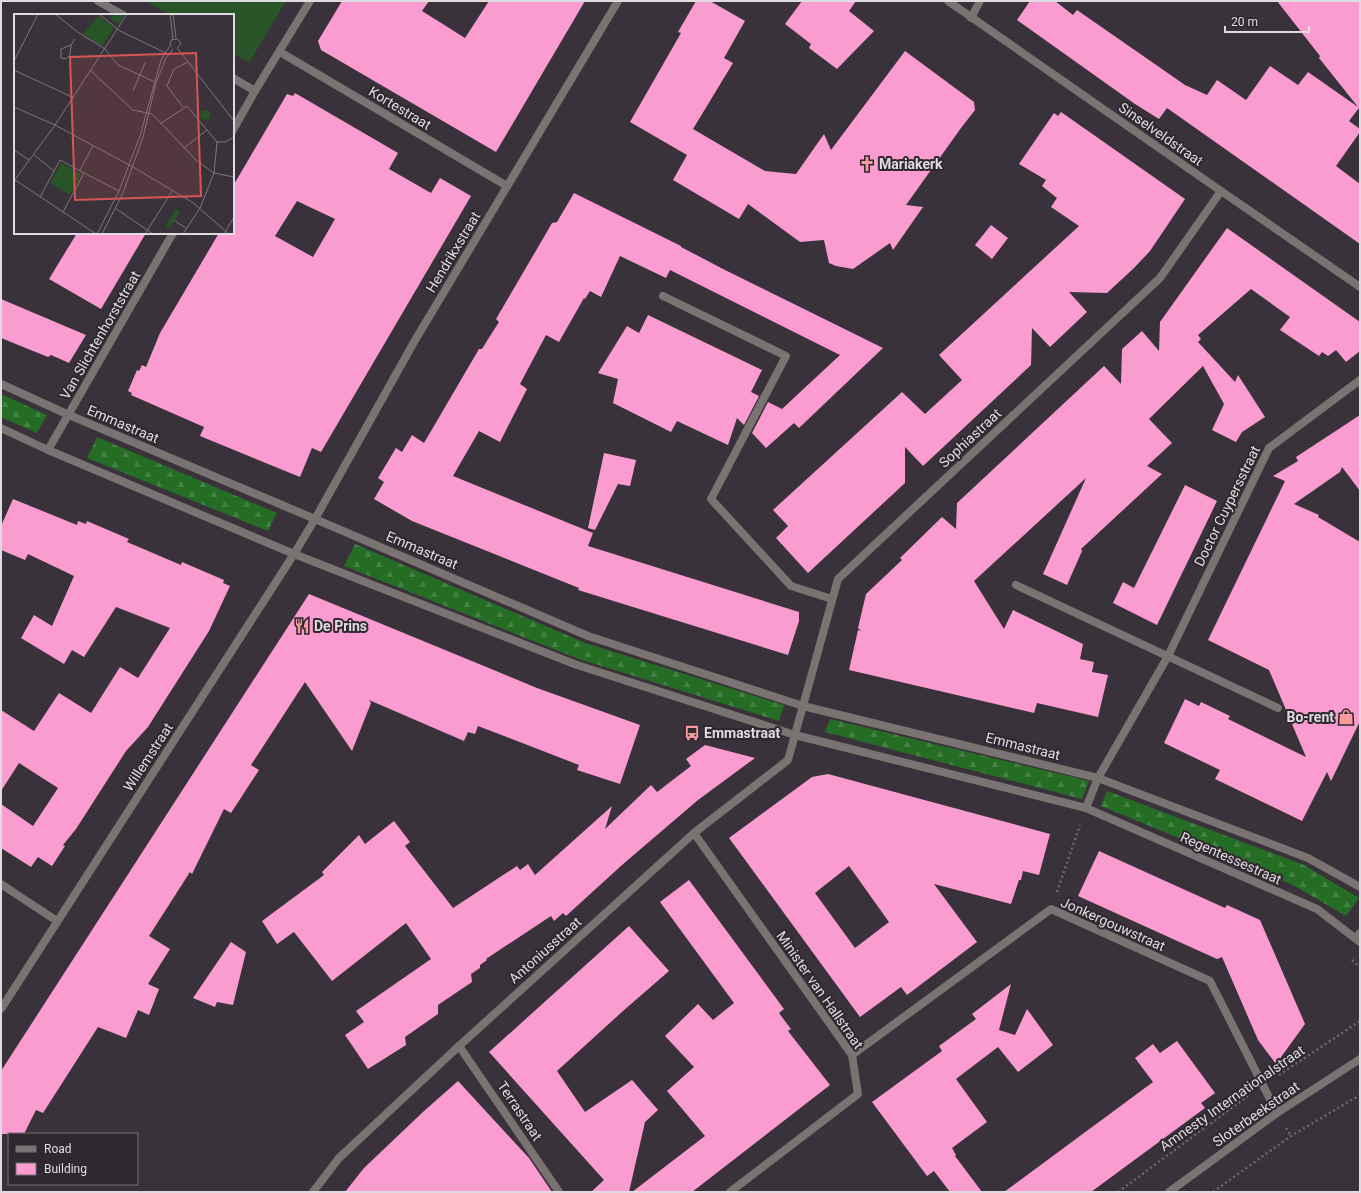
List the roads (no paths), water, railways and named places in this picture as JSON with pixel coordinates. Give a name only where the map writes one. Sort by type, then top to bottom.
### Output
[{"type":"street","points":[[98,1],[121,14]]},
{"type":"street","points":[[234,128],[310,1]]},
{"type":"street","name":"Hendrikxstraat","points":[[315,519],[414,342],[618,1]]},
{"type":"street","name":"Sinselveldstraat","points":[[948,1],[1360,287]]},
{"type":"street","points":[[971,18],[980,1]]},
{"type":"street","name":"Kortestraat","points":[[280,52],[507,186]]},
{"type":"street","points":[[234,79],[255,91]]},
{"type":"street","name":"Sophiastraat","points":[[795,735],[838,579],[1160,278],[1220,191]]},
{"type":"street","name":"Van Slichtenhorststraat","points":[[48,450],[172,234]]},
{"type":"street","points":[[663,296],[786,356],[711,499],[791,586],[832,599]]},
{"type":"street","name":"Doctor Cuypersstraat","points":[[1086,808],[1098,778],[1168,656],[1269,448],[1360,380]]},
{"type":"street","name":"Emmastraat","points":[[1,384],[68,415],[588,636],[803,706],[1098,778]]},
{"type":"street","points":[[1,428],[48,450],[294,554],[577,665],[795,735],[1086,808]]},
{"type":"street","name":"Willemstraat","points":[[1,1009],[294,554],[315,519]]},
{"type":"street","points":[[1016,585],[1278,708]]},
{"type":"street","name":"Antoniusstraat","points":[[313,1192],[339,1158],[459,1046],[694,833],[788,760],[795,735]]},
{"type":"street","name":"Regentessestraat","points":[[1098,778],[1308,858],[1360,887]]},
{"type":"street","name":"Regentessestraat","points":[[1086,808],[1317,909],[1359,938]]},
{"type":"street","name":"Minister van Hallstraat","points":[[694,833],[852,1055],[858,1094],[730,1192]]},
{"type":"street","points":[[1,884],[57,921]]},
{"type":"street","name":"Jonkergouwstraat","points":[[852,1055],[1051,909],[1210,981],[1278,1113]]},
{"type":"street","name":"Terrastraat","points":[[459,1046],[559,1192]]},
{"type":"street","name":"Sloterbeekstraat","points":[[1169,1192],[1278,1113],[1360,1059]]},
{"type":"place","name":"Mariakerk","points":[[867,164]]},
{"type":"place","name":"De Prins","points":[[302,626]]},
{"type":"place","name":"Bo-rent","points":[[1346,717]]},
{"type":"place","name":"Emmastraat","points":[[692,733]]}]
